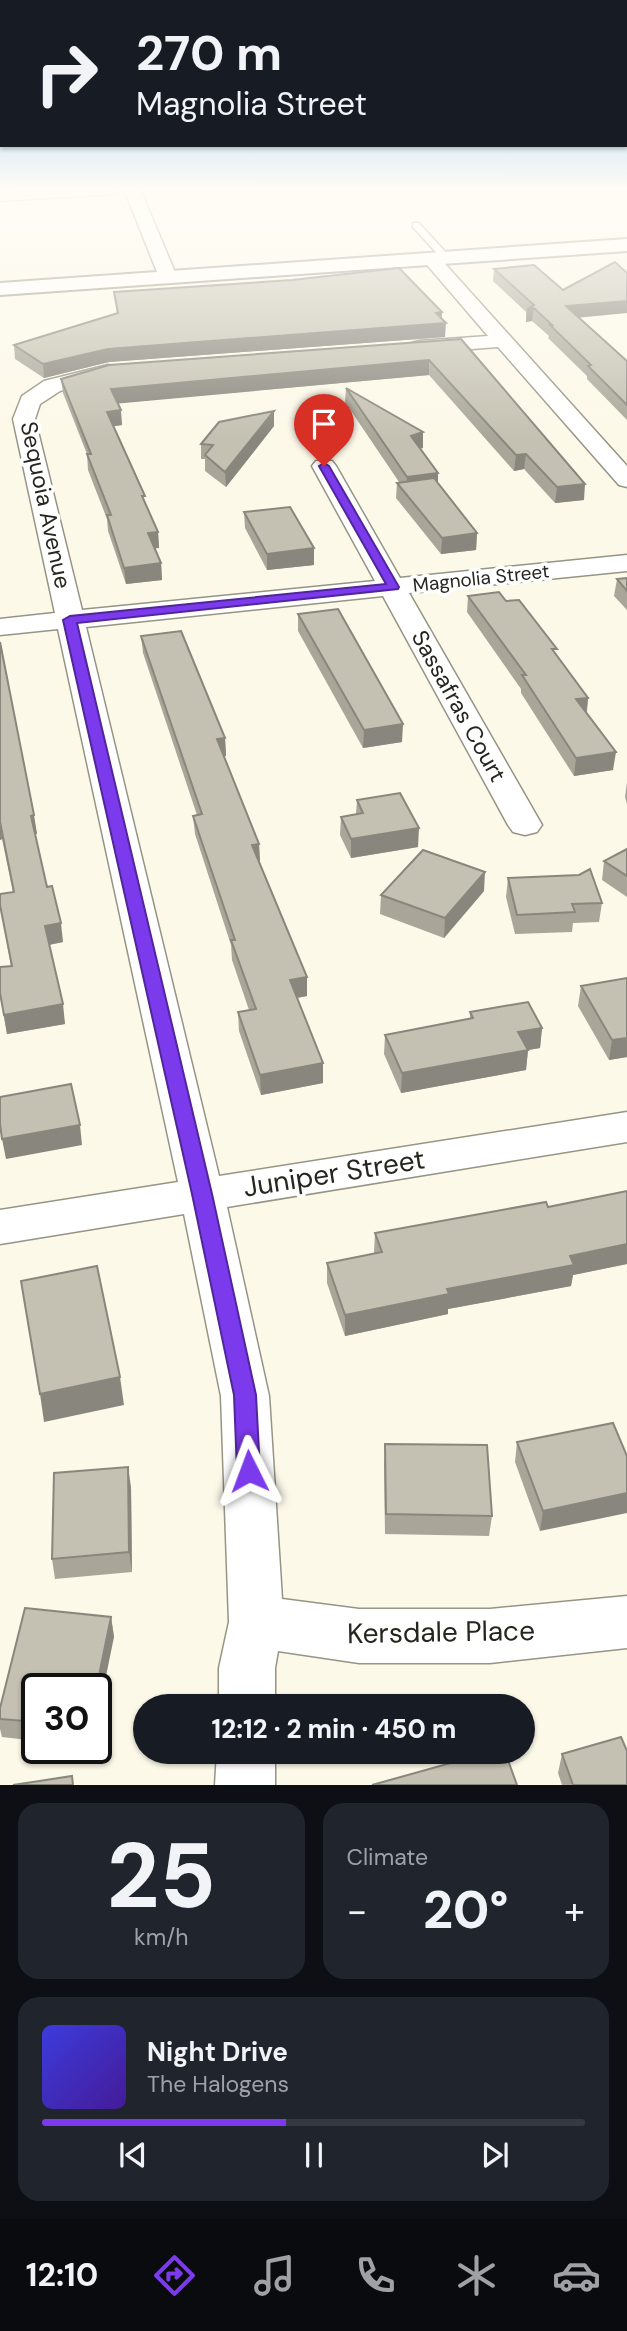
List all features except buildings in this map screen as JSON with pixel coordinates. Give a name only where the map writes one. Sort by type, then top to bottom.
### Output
[{"type":"street","points":[[166,272],[168,277]]},
{"type":"street","points":[[0,289],[238,272]]},
{"type":"street","points":[[448,272],[502,341],[627,480]]},
{"type":"street","points":[[396,349],[502,341]]},
{"type":"street","name":"Sequoia Avenue","points":[[123,370],[76,377],[52,386],[30,401],[23,419],[202,1194],[245,1395],[256,1622],[247,1668],[247,1694]]},
{"type":"street","name":"Sassafras Court","points":[[324,466],[525,825]]},
{"type":"street","name":"Magnolia Street","points":[[0,627],[627,563]]},
{"type":"street","name":"Juniper Street","points":[[0,1227],[627,1128]]},
{"type":"street","name":"Kersdale Place","points":[[256,1622],[359,1636],[490,1636],[627,1622]]},
{"type":"street","points":[[245,1785],[246,1764]]},
{"type":"route","points":[[249,1471],[245,1395],[202,1194],[70,620],[393,587],[324,466]]}]
